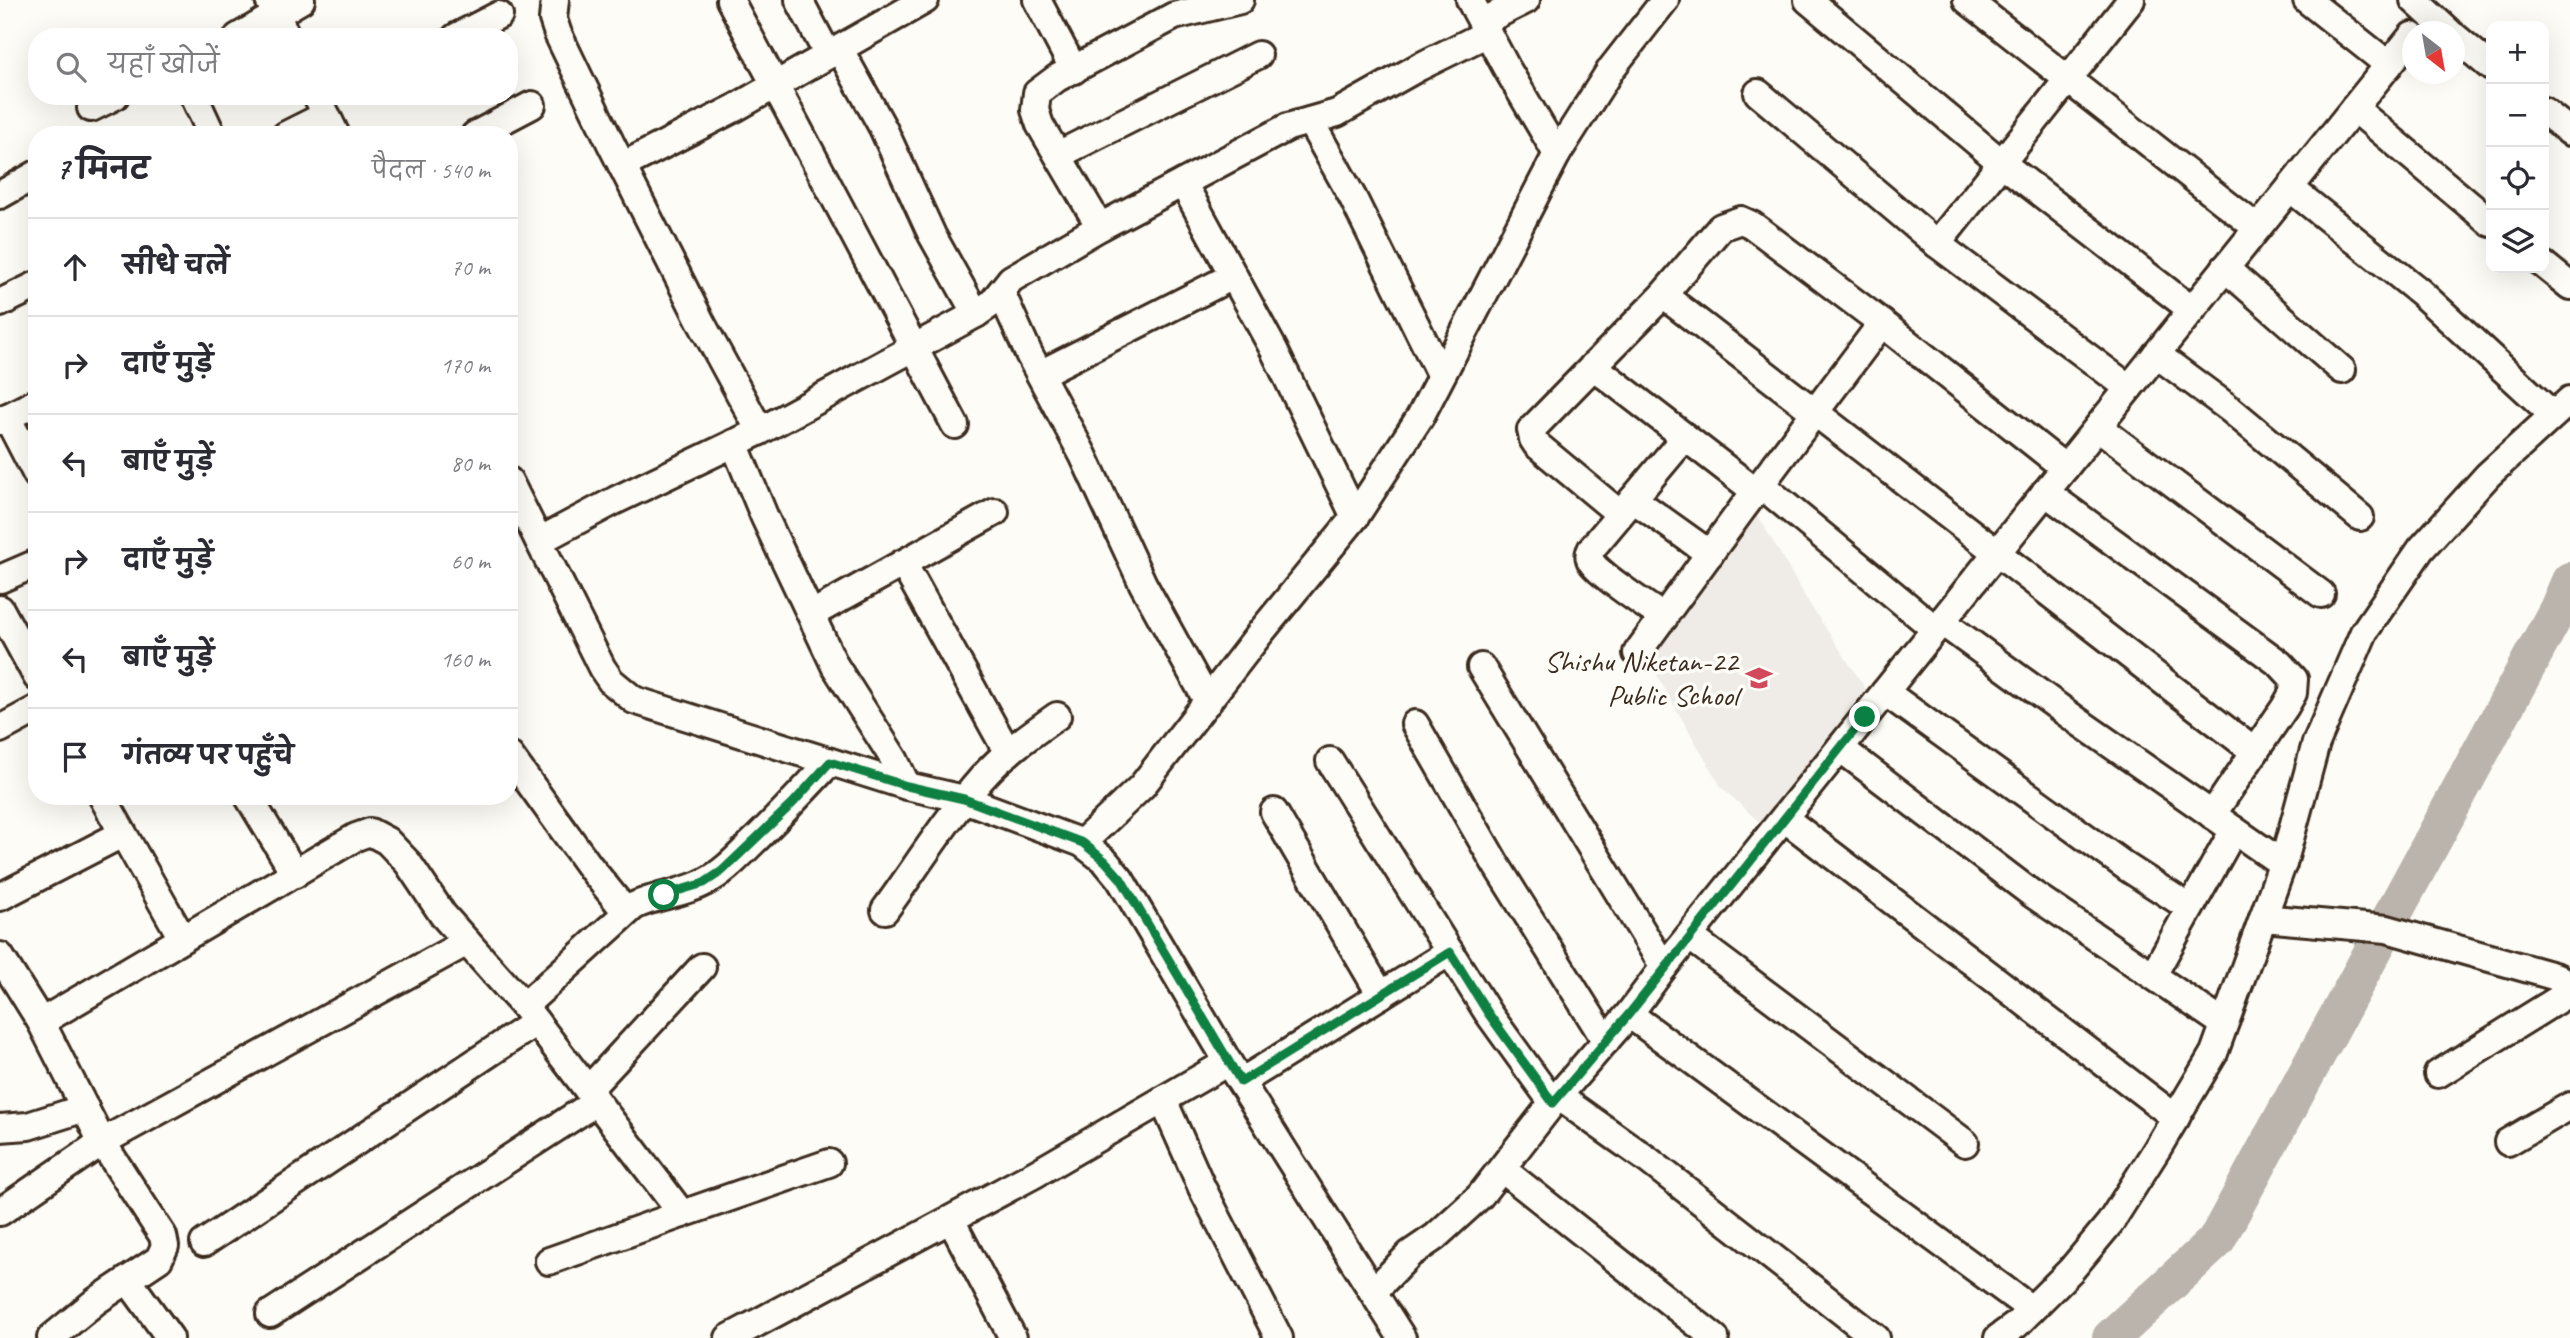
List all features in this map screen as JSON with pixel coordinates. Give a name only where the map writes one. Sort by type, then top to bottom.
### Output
[{"type":"street","points":[[256,28],[278,17],[301,0]]},
{"type":"street","points":[[555,0],[553,19],[558,34],[702,324],[760,431]]},
{"type":"street","points":[[730,0],[956,425]]},
{"type":"street","points":[[799,0],[883,128],[932,235],[976,314]]},
{"type":"street","points":[[622,166],[834,53],[925,0]]},
{"type":"street","points":[[1037,0],[1074,70]]},
{"type":"street","points":[[1100,227],[1040,125],[1035,110],[1037,93],[1045,85],[1074,70],[1169,8],[1240,0]]},
{"type":"street","points":[[539,541],[616,500],[760,431],[976,314],[985,309],[1011,279],[1100,227],[1287,127],[1337,113],[1419,67],[1480,18],[1526,0]]},
{"type":"street","points":[[1083,843],[1142,786],[1261,632],[1355,517],[1420,417],[1440,374],[1557,154],[1611,69],[1665,0]]},
{"type":"street","points":[[1808,0],[2003,164],[2192,310]]},
{"type":"street","points":[[1967,0],[2258,228]]},
{"type":"street","points":[[1937,244],[2131,0]]},
{"type":"street","points":[[2307,0],[2389,65]]},
{"type":"street","points":[[474,28],[499,15]]},
{"type":"street","points":[[1480,18],[1557,154]]},
{"type":"street","points":[[2465,45],[2486,63]]},
{"type":"street","points":[[1373,1292],[1410,1254],[1435,1237],[1480,1196],[2402,49]]},
{"type":"street","points":[[1058,155],[1258,55]]},
{"type":"street","points":[[1758,93],[1937,244],[2129,388]]},
{"type":"street","points":[[91,108],[97,105]]},
{"type":"street","points":[[198,105],[208,126]]},
{"type":"street","points":[[492,126],[532,105]]},
{"type":"street","points":[[2354,108],[2486,219]]},
{"type":"street","points":[[301,126],[328,109]]},
{"type":"street","points":[[2549,115],[2570,132]]},
{"type":"street","points":[[1310,121],[1353,198],[1440,374]]},
{"type":"street","points":[[0,195],[28,179]]},
{"type":"street","points":[[1183,183],[1274,350],[1355,517]]},
{"type":"street","points":[[1998,1338],[2071,1270],[2110,1223],[2214,1053],[2283,864],[2316,743],[2364,632],[2421,549],[2488,475],[2561,407],[2290,188]]},
{"type":"street","points":[[1710,554],[1627,506],[1537,445],[1531,434],[1534,426],[1663,295],[1721,227],[1741,220],[1752,225],[1882,323],[2065,468]]},
{"type":"street","points":[[2225,268],[2342,370]]},
{"type":"street","points":[[2549,269],[2570,286]]},
{"type":"street","points":[[1040,374],[1233,276]]},
{"type":"street","points":[[0,303],[28,289]]},
{"type":"street","points":[[1001,292],[1083,455],[1143,584],[1208,702]]},
{"type":"street","points":[[1663,295],[2255,752]]},
{"type":"street","points":[[1637,653],[1882,323]]},
{"type":"street","points":[[2156,354],[2230,409],[2360,517]]},
{"type":"street","points":[[1593,366],[1938,626],[2283,864]]},
{"type":"street","points":[[28,407],[4,419],[28,460]]},
{"type":"street","points":[[2098,427],[2321,594]]},
{"type":"street","points":[[1664,618],[1598,570],[1590,559],[1592,548],[1685,437]]},
{"type":"street","points":[[734,443],[765,518],[835,666],[883,740],[907,786]]},
{"type":"street","points":[[2045,492],[2289,672],[2294,679],[2293,693],[2212,815]]},
{"type":"street","points":[[518,499],[603,668],[622,691],[634,700],[907,786],[964,799],[1083,843],[1105,861],[1121,879],[1235,1072],[1402,1338]]},
{"type":"street","points":[[812,614],[995,512]]},
{"type":"street","points":[[903,563],[1008,753]]},
{"type":"street","points":[[0,579],[28,567]]},
{"type":"street","points":[[0,609],[28,660]]},
{"type":"street","points":[[1481,667],[1664,967]]},
{"type":"street","points":[[1885,692],[2128,868],[2190,908]]},
{"type":"street","points":[[0,729],[28,714]]},
{"type":"street","points":[[885,910],[964,799],[1008,753],[1057,716]]},
{"type":"street","points":[[1415,724],[1495,863],[1606,1041]]},
{"type":"street","points":[[1840,748],[2031,893],[2224,1024]]},
{"type":"street","points":[[1329,761],[1488,1013],[1555,1100],[1648,1160],[1876,1338]]},
{"type":"street","points":[[204,1243],[530,1014],[626,912],[651,898],[704,883],[722,871],[793,803],[830,762]]},
{"type":"street","points":[[518,767],[626,912]]},
{"type":"street","points":[[107,805],[182,937]]},
{"type":"street","points":[[253,805],[295,874]]},
{"type":"street","points":[[1274,812],[1381,995]]},
{"type":"street","points":[[1784,818],[2176,1118]]},
{"type":"street","points":[[2153,975],[2234,830]]},
{"type":"street","points":[[41,1022],[362,834],[375,833],[392,845],[408,863],[443,915],[530,1014],[682,1214]]},
{"type":"street","points":[[0,897],[122,834]]},
{"type":"street","points":[[2263,918],[2387,929],[2557,977],[2570,985]]},
{"type":"street","points":[[1689,936],[1965,1143]]},
{"type":"street","points":[[0,1212],[102,1142],[467,942]]},
{"type":"street","points":[[742,1335],[1163,1100],[1235,1072],[1381,995],[1450,952]]},
{"type":"street","points":[[0,956],[41,1022],[102,1142],[163,1236],[166,1246],[159,1259],[96,1301],[51,1338]]},
{"type":"street","points":[[270,1314],[592,1096],[702,967]]},
{"type":"street","points":[[2438,1074],[2570,992]]},
{"type":"street","points":[[1629,1014],[2031,1309]]},
{"type":"street","points":[[1163,1100],[1202,1188],[1279,1338]]},
{"type":"street","points":[[2508,1142],[2570,1106]]},
{"type":"street","points":[[0,1128],[28,1126],[85,1108]]},
{"type":"street","points":[[549,1261],[829,1163]]},
{"type":"street","points":[[1502,1169],[1715,1338]]},
{"type":"street","points":[[951,1220],[1013,1338]]},
{"type":"street","points":[[128,1280],[170,1338]]},
{"type":"shaded area","name":"Shishu Niketan-22 Public School","points":[[1754,509],[1809,603],[1872,698],[1768,830],[1721,787],[1647,658]]},
{"type":"waterway","points":[[2111,1338],[2216,1241],[2558,609],[2570,581]]},
{"type":"place","name":"Shishu Niketan-22 Public School","points":[[1759,678]]},
{"type":"route","points":[[664,895],[704,883],[722,871],[793,803],[830,762],[907,786],[964,799],[1083,843],[1121,879],[1241,1082],[1450,952],[1488,1013],[1553,1103],[1629,1014],[1865,717]]}]
